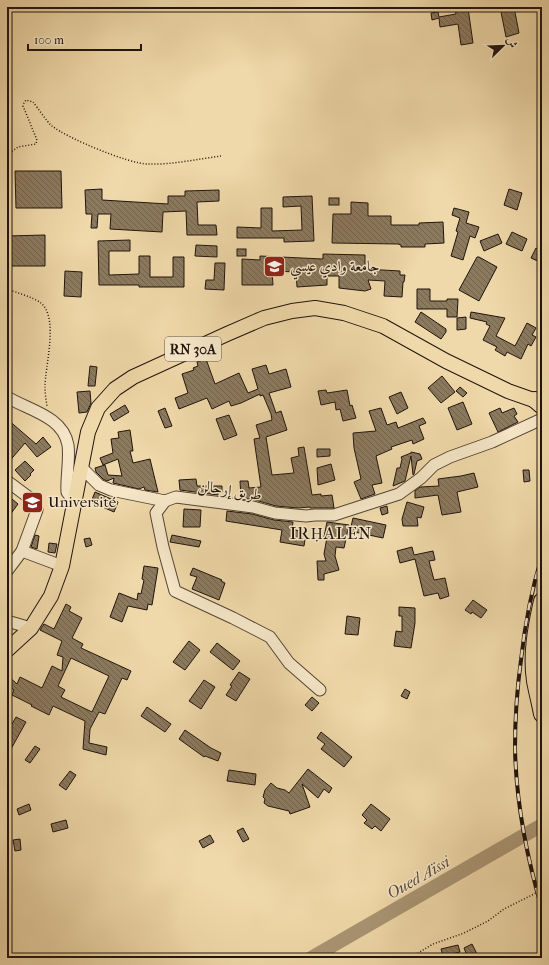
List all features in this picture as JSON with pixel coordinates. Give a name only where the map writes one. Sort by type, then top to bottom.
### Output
[{"type":"highway","points":[[542,601],[537,628],[534,664],[535,680],[542,714]]},
{"type":"main road","name":"RN 30A","points":[[7,650],[31,628],[51,596],[62,566],[88,432],[98,408],[115,389],[133,377],[264,318],[292,311],[315,308],[344,313],[383,326],[446,361],[508,391],[540,402]]},
{"type":"street","points":[[7,396],[50,419],[57,424],[64,433],[68,445],[67,492],[74,501]]},
{"type":"street","name":"طريق إرحالن","points":[[165,501],[176,497],[253,507],[276,513],[306,516],[334,515],[399,494],[421,478],[434,465],[450,457],[492,442],[542,419]]},
{"type":"street","points":[[81,467],[99,484],[111,490],[165,501],[156,513],[163,547],[175,591],[233,618],[270,638],[288,663],[320,690]]},
{"type":"street","points":[[7,481],[35,502],[37,510],[22,551],[7,572]]},
{"type":"street","points":[[22,551],[62,566]]},
{"type":"street","points":[[7,621],[31,628]]},
{"type":"path","points":[[7,155],[18,147],[36,144],[37,140],[24,106],[24,103],[28,100],[36,106],[51,125],[62,132],[84,143],[131,161],[146,164],[157,164],[221,156]]},
{"type":"path","points":[[7,289],[39,302],[48,314],[50,325],[45,388],[46,404],[50,419]]},
{"type":"path","points":[[410,958],[433,944],[464,933],[488,921],[504,909],[542,890]]},
{"type":"building","points":[[500,7],[514,7],[519,33],[506,37]]},
{"type":"building","points":[[468,8],[473,43],[461,45],[458,24],[440,27],[439,18],[432,20],[431,13],[438,12],[439,17],[456,14],[455,10]]},
{"type":"building","points":[[15,171],[61,171],[62,208],[16,208]]},
{"type":"building","points":[[102,189],[102,200],[168,204],[168,196],[185,196],[185,191],[219,190],[219,201],[197,202],[198,225],[216,225],[217,235],[187,235],[186,211],[163,212],[162,232],[110,229],[111,214],[98,214],[97,228],[91,228],[92,214],[86,214],[85,190]]},
{"type":"building","points":[[509,189],[522,193],[517,210],[504,205]]},
{"type":"building","points":[[312,196],[314,241],[284,242],[284,238],[237,238],[237,227],[261,228],[261,208],[272,208],[272,231],[302,230],[301,206],[283,207],[283,197]]},
{"type":"building","points":[[329,198],[339,198],[339,205],[329,205]]},
{"type":"building","points":[[351,202],[368,203],[368,216],[391,216],[391,225],[419,225],[419,223],[443,222],[444,243],[425,244],[425,247],[401,247],[401,245],[398,244],[332,243],[333,214],[351,214]]},
{"type":"building","points":[[454,208],[469,212],[466,223],[479,227],[475,238],[470,236],[463,260],[451,256],[458,232],[456,231],[460,218],[452,215]]},
{"type":"building","points":[[512,232],[527,239],[522,251],[506,244]]},
{"type":"building","points":[[498,234],[502,243],[484,251],[480,241]]},
{"type":"building","points":[[45,235],[45,266],[7,266],[7,236]]},
{"type":"building","points":[[130,240],[130,251],[109,251],[109,275],[139,274],[139,256],[150,256],[150,277],[173,277],[173,257],[184,257],[184,287],[99,285],[98,241]]},
{"type":"building","points":[[196,245],[217,246],[217,257],[195,256]]},
{"type":"building","points":[[536,248],[542,252],[542,263],[531,258]]},
{"type":"building","points":[[237,249],[246,249],[246,256],[237,256]]},
{"type":"building","points":[[323,254],[365,255],[365,269],[400,271],[400,275],[405,275],[402,297],[384,296],[385,281],[368,280],[371,289],[365,291],[339,288],[339,276],[327,276],[327,285],[297,287],[296,272],[272,271],[273,285],[242,285],[242,259],[260,260],[260,256],[323,259]]},
{"type":"building","points":[[477,257],[497,267],[479,301],[459,290]]},
{"type":"building","points":[[215,263],[225,263],[224,290],[205,289],[206,280],[214,280]]},
{"type":"building","points":[[65,271],[82,272],[81,297],[64,296]]},
{"type":"building","points":[[417,289],[430,289],[430,301],[447,301],[447,299],[458,299],[457,317],[447,317],[447,309],[417,309]]},
{"type":"building","points":[[421,312],[446,329],[446,332],[441,339],[415,322]]},
{"type":"building","points":[[471,312],[505,318],[496,336],[515,346],[527,323],[536,328],[532,335],[536,337],[531,346],[528,344],[521,359],[507,352],[505,356],[495,350],[497,347],[483,340],[490,326],[486,324],[487,322],[470,318]]},
{"type":"building","points":[[466,317],[466,329],[457,330],[457,318]]},
{"type":"building","points":[[206,359],[215,384],[239,373],[248,393],[258,389],[252,369],[266,365],[269,374],[286,369],[291,387],[269,393],[276,413],[281,411],[287,430],[266,437],[272,475],[294,473],[291,458],[299,456],[298,448],[304,447],[312,495],[332,495],[334,508],[298,508],[276,506],[241,498],[240,481],[248,481],[249,488],[261,487],[254,439],[260,438],[256,425],[272,420],[271,414],[263,395],[260,396],[260,394],[231,406],[229,401],[212,409],[207,398],[179,409],[175,398],[188,393],[182,374],[194,370],[193,368],[198,366],[197,362]]},
{"type":"building","points":[[90,366],[97,367],[95,386],[88,386]]},
{"type":"building","points":[[442,376],[455,392],[441,403],[428,388]]},
{"type":"building","points":[[460,387],[467,393],[463,397],[456,391]]},
{"type":"building","points":[[326,390],[327,393],[347,390],[350,406],[352,405],[356,418],[343,421],[340,409],[336,410],[335,402],[321,405],[318,391]]},
{"type":"building","points":[[90,391],[91,403],[87,412],[79,413],[77,392]]},
{"type":"building","points":[[401,392],[408,408],[397,414],[389,397]]},
{"type":"building","points":[[463,402],[472,424],[457,430],[448,408]]},
{"type":"building","points":[[125,405],[129,412],[114,421],[110,414]]},
{"type":"building","points":[[165,408],[172,426],[165,428],[158,411]]},
{"type":"building","points":[[381,408],[387,425],[396,422],[398,428],[423,418],[426,423],[419,426],[424,439],[413,444],[412,440],[391,447],[392,449],[376,456],[382,483],[372,485],[375,494],[361,499],[354,482],[361,479],[354,448],[353,433],[376,431],[369,411]]},
{"type":"building","points":[[500,408],[502,413],[514,408],[517,414],[514,416],[518,422],[498,432],[489,413]]},
{"type":"building","points":[[229,415],[237,435],[224,440],[216,419]]},
{"type":"building","points":[[7,419],[36,444],[43,437],[51,447],[37,457],[25,443],[7,464]]},
{"type":"building","points":[[130,430],[133,451],[130,451],[133,463],[150,459],[158,492],[145,490],[144,487],[139,489],[113,483],[114,478],[107,481],[96,472],[95,468],[105,465],[108,475],[122,476],[118,459],[103,465],[100,458],[113,453],[111,439],[119,438],[118,432]]},
{"type":"building","points":[[317,449],[330,449],[330,456],[317,457]]},
{"type":"building","points":[[411,452],[420,454],[422,459],[417,461],[413,475],[411,456],[405,481],[393,486],[397,468],[400,468],[401,457]]},
{"type":"building","points":[[25,461],[34,470],[25,481],[15,470]]},
{"type":"building","points":[[331,464],[335,480],[318,485],[317,468]]},
{"type":"building","points":[[523,470],[529,470],[530,481],[524,482]]},
{"type":"building","points":[[474,473],[478,487],[457,492],[461,512],[442,515],[438,495],[415,498],[415,491],[420,487],[439,486],[438,479]]},
{"type":"building","points":[[196,479],[197,486],[222,486],[222,492],[218,492],[218,495],[180,490],[179,480]]},
{"type":"building","points":[[95,492],[118,502],[114,512],[91,502]]},
{"type":"building","points":[[7,495],[18,504],[7,519]]},
{"type":"building","points":[[407,502],[424,507],[421,518],[417,517],[418,526],[403,526],[402,519]]},
{"type":"building","points":[[387,506],[388,513],[382,515],[380,508]]},
{"type":"building","points":[[184,509],[201,510],[200,527],[183,527]]},
{"type":"building","points":[[227,511],[293,522],[292,529],[306,533],[304,546],[280,542],[282,530],[226,521]]},
{"type":"building","points":[[353,518],[386,525],[383,538],[350,531]]},
{"type":"building","points":[[327,522],[349,525],[344,548],[336,547],[335,556],[339,570],[324,574],[324,580],[318,580],[317,561],[326,561],[324,554],[327,537],[324,537]]},
{"type":"building","points":[[35,535],[39,536],[37,549],[31,547]]},
{"type":"building","points":[[172,535],[201,541],[199,547],[170,542]]},
{"type":"building","points":[[90,538],[92,545],[86,547],[84,539]]},
{"type":"building","points":[[49,543],[57,544],[55,553],[48,552]]},
{"type":"building","points":[[412,547],[414,555],[433,551],[435,560],[429,561],[434,580],[445,578],[449,596],[440,599],[438,593],[424,596],[415,559],[400,563],[397,551]]},
{"type":"building","points":[[144,566],[158,568],[152,605],[148,604],[147,610],[128,606],[122,622],[110,617],[119,593],[137,600],[138,593],[141,594],[144,580],[142,579]]},
{"type":"building","points":[[193,568],[222,580],[221,581],[225,583],[219,600],[192,589],[197,577],[190,575]]},
{"type":"building","points":[[473,600],[487,610],[481,618],[472,612],[471,614],[465,610]]},
{"type":"building","points":[[66,604],[71,607],[69,611],[82,618],[72,638],[83,644],[81,648],[131,671],[127,680],[122,678],[105,714],[99,712],[90,729],[89,743],[107,747],[106,755],[83,749],[85,721],[53,706],[49,715],[12,695],[14,690],[7,684],[7,675],[17,684],[20,677],[42,688],[52,666],[62,671],[63,657],[57,655],[62,641],[40,630],[44,624],[54,629]],"holes":[[[71,658],[109,676],[92,712],[61,697],[65,690],[58,686]]]},
{"type":"building","points":[[399,607],[415,608],[415,623],[411,648],[394,646],[396,631],[402,632],[402,616],[399,616]]},
{"type":"building","points":[[347,616],[360,618],[358,635],[345,634]]},
{"type":"building","points":[[189,641],[200,650],[185,670],[173,662]]},
{"type":"building","points":[[217,643],[240,661],[233,670],[210,652]]},
{"type":"building","points":[[239,672],[250,679],[236,701],[226,695],[232,686],[230,685]]},
{"type":"building","points":[[204,680],[215,687],[201,709],[189,701]]},
{"type":"building","points":[[405,689],[410,692],[407,699],[401,696]]},
{"type":"building","points":[[312,697],[319,703],[312,711],[305,705]]},
{"type":"building","points":[[147,707],[171,724],[165,732],[141,716]]},
{"type":"building","points":[[16,717],[26,722],[11,749],[7,746],[7,733]]},
{"type":"building","points":[[185,730],[221,753],[218,761],[205,756],[204,757],[179,739]]},
{"type":"building","points":[[321,732],[352,757],[344,767],[321,749],[325,744],[317,738]]},
{"type":"building","points":[[35,746],[40,749],[30,763],[25,760]]},
{"type":"building","points":[[308,769],[332,788],[329,793],[324,789],[318,798],[302,784],[310,807],[290,814],[289,811],[268,806],[264,803],[265,799],[263,797],[265,790],[271,783],[277,788],[285,790],[289,793]]},
{"type":"building","points":[[229,770],[256,774],[255,785],[227,781]]},
{"type":"building","points":[[70,771],[76,775],[66,790],[59,785]]},
{"type":"building","points":[[29,804],[31,810],[19,815],[17,809]]},
{"type":"building","points":[[371,804],[390,819],[381,831],[375,826],[372,829],[364,823],[367,820],[362,815]]},
{"type":"building","points":[[66,820],[68,828],[53,832],[51,824]]},
{"type":"building","points":[[243,828],[249,839],[243,842],[237,831]]},
{"type":"building","points":[[210,835],[214,842],[203,848],[199,841]]},
{"type":"building","points":[[20,839],[21,850],[15,851],[13,840]]},
{"type":"building","points":[[472,944],[479,958],[468,958],[464,948]]},
{"type":"building","points":[[458,945],[460,952],[443,956],[441,949]]},
{"type":"waterway","name":"Oued Aïssi","points":[[311,958],[542,825]]},
{"type":"railway","points":[[542,556],[524,633],[517,693],[515,748],[523,829],[542,909]]},
{"type":"place","name":"جامعة وادي عيسي","points":[[274,266]]},
{"type":"place","name":"Université","points":[[33,502]]},
{"type":"district","name":"IRḤALEN","points":[[331,533]]}]
